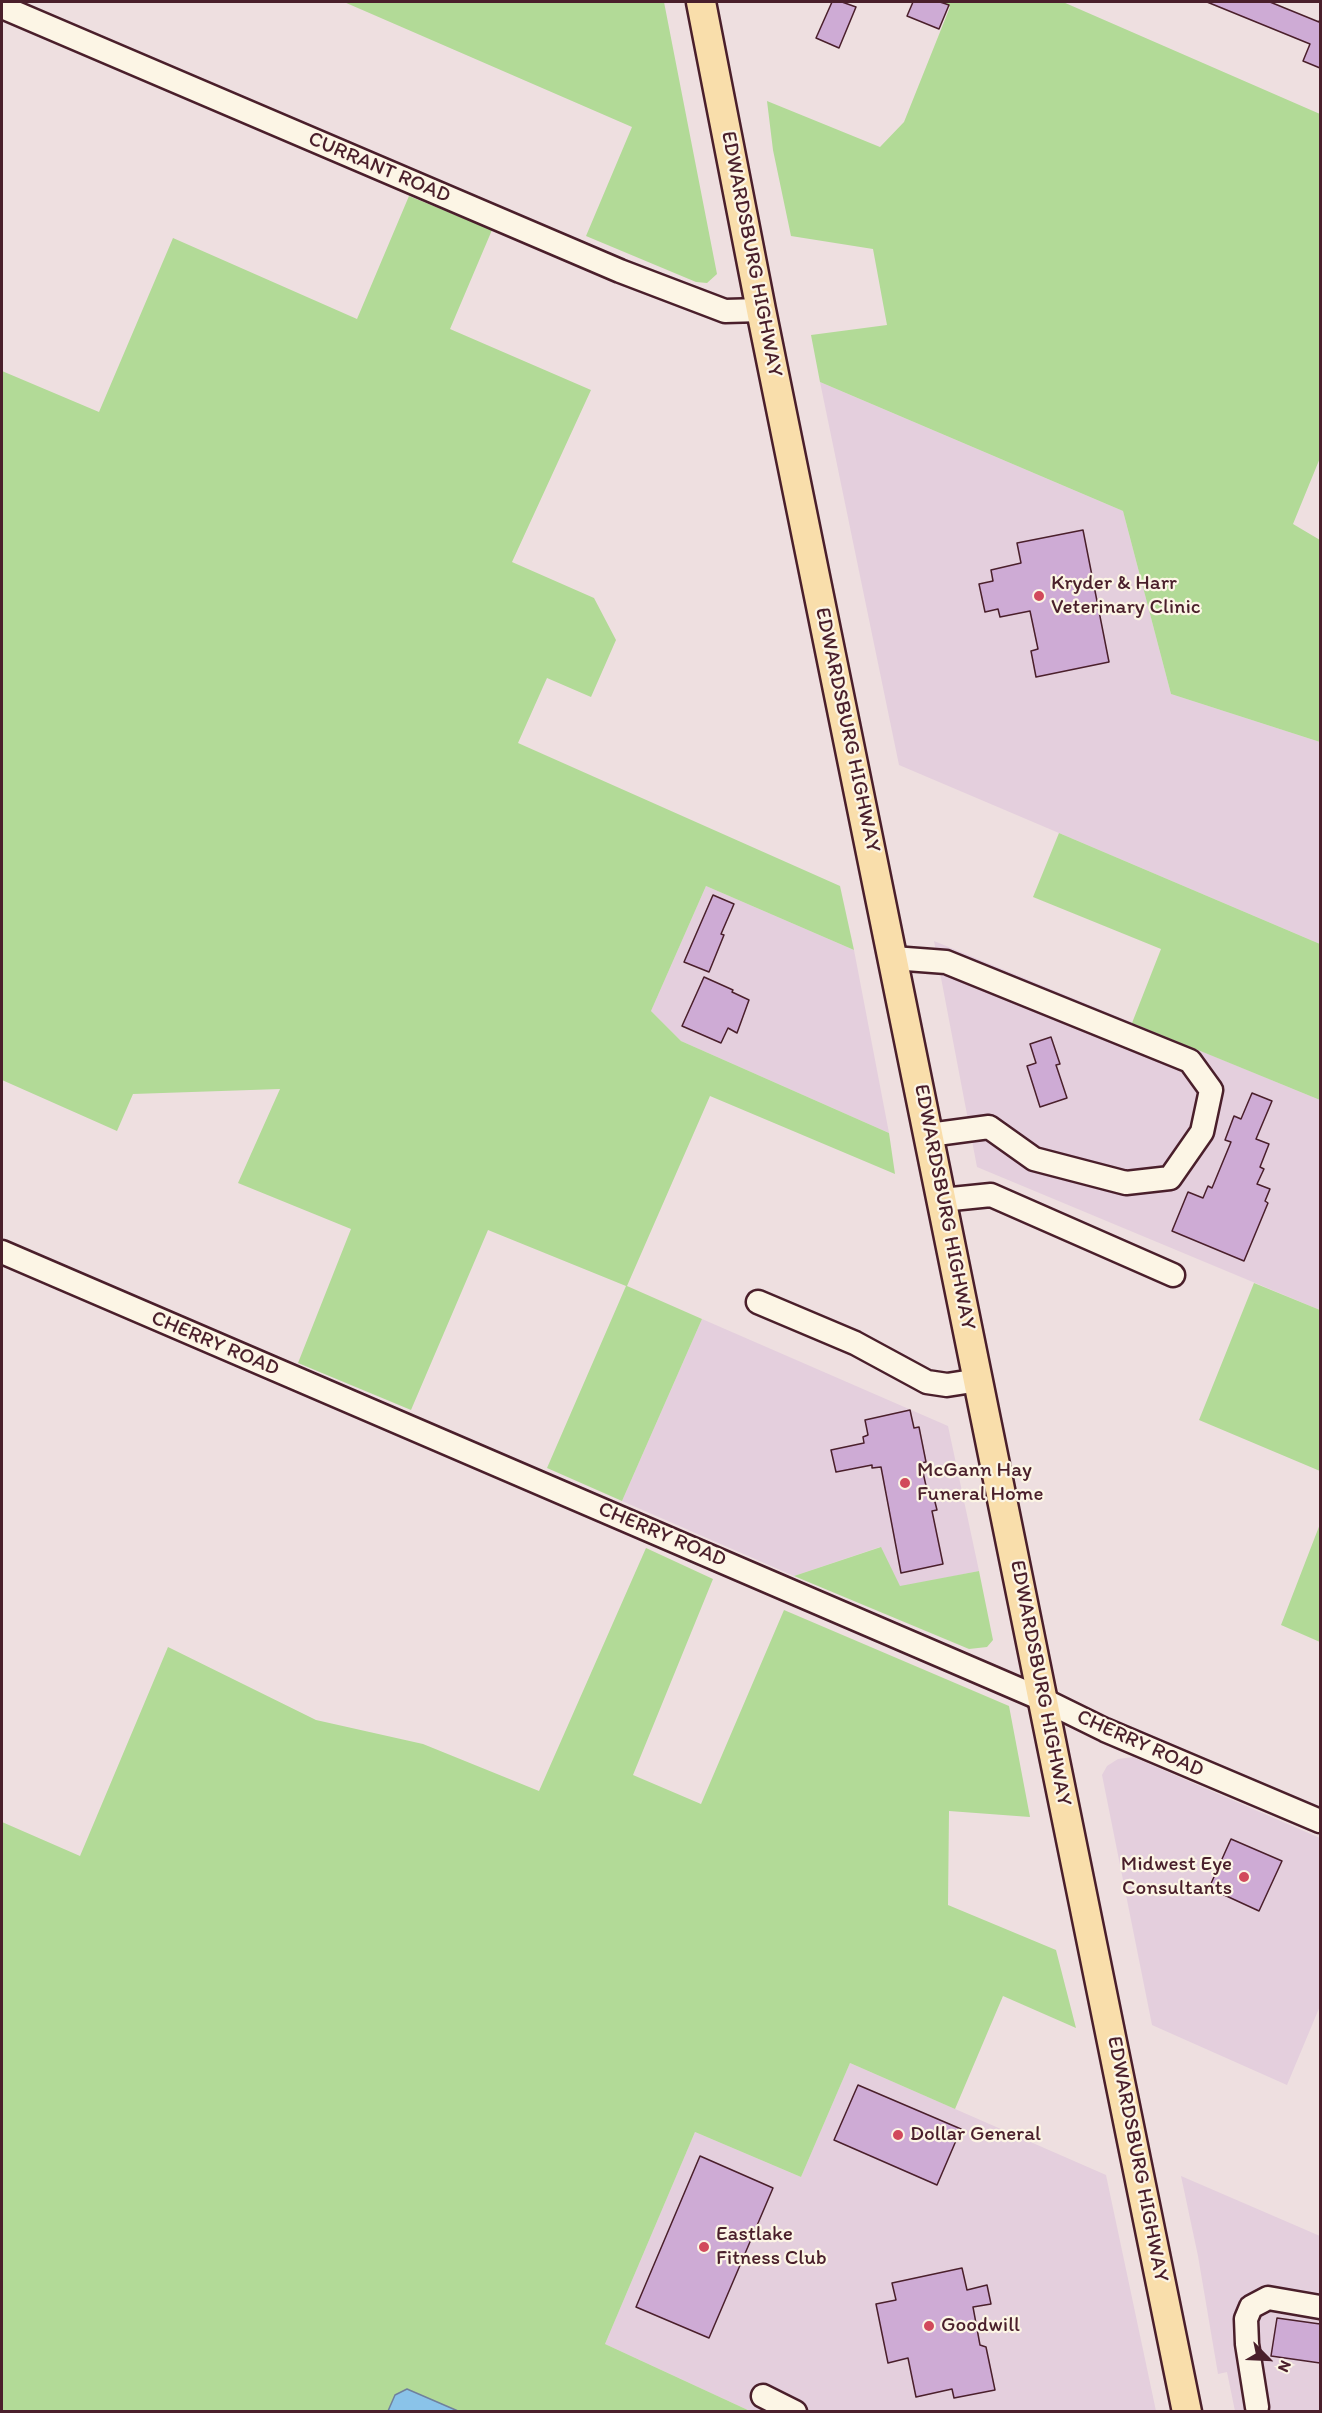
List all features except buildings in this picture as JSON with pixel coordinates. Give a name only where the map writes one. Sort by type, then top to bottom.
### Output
[{"type":"main road","name":"EDWARDSBURG HIGHWAY","points":[[701,2],[761,310],[1187,2412]]},
{"type":"street","name":"CURRANT ROAD","points":[[2,7],[699,303],[725,311],[761,310]]},
{"type":"street","points":[[893,958],[946,962],[1190,1061],[1211,1090],[1202,1132],[1170,1178],[1126,1183],[1034,1159],[989,1127],[929,1135]]},
{"type":"street","points":[[942,1200],[991,1195],[1173,1275]]},
{"type":"street","name":"CHERRY ROAD","points":[[2,1252],[1320,1821]]},
{"type":"street","points":[[758,1302],[855,1343],[927,1382],[947,1385],[979,1380]]},
{"type":"street","points":[[1257,2407],[1247,2344],[1246,2319],[1251,2307],[1268,2298],[1320,2307]]},
{"type":"street","points":[[763,2396],[795,2412]]},
{"type":"shaded area","points":[[820,382],[1123,511],[1171,694],[1320,742],[1320,944],[899,765]]},
{"type":"shaded area","points":[[706,886],[854,950],[889,1133],[681,1041],[651,1011]]},
{"type":"shaded area","points":[[934,941],[1320,1100],[1320,1310],[977,1167]]},
{"type":"shaded area","points":[[702,1319],[948,1426],[979,1571],[900,1587],[880,1547],[794,1576],[622,1501]]},
{"type":"shaded area","points":[[1133,1757],[1320,1838],[1320,2006],[1287,2085],[1152,2025],[1102,1775],[1107,1766],[1118,1759]]},
{"type":"shaded area","points":[[850,2063],[1106,2175],[1156,2411],[750,2411],[605,2344],[695,2132],[801,2177]]},
{"type":"shaded area","points":[[1181,2176],[1320,2236],[1320,2411],[1235,2411],[1227,2372],[1218,2374],[1198,2256]]},
{"type":"green space","points":[[344,2],[664,2],[717,274],[707,283],[696,282],[586,236],[632,127]]},
{"type":"green space","points":[[938,2],[1063,2],[1320,114],[1320,458],[1293,524],[1320,540],[1320,742],[1171,694],[1123,511],[820,382],[811,335],[887,325],[873,249],[791,236],[773,150],[767,101],[880,147],[904,122],[950,7]]},
{"type":"green space","points":[[409,196],[492,230],[450,329],[591,390],[512,562],[594,598],[616,640],[591,697],[547,678],[518,743],[840,886],[854,950],[706,886],[651,1011],[681,1041],[889,1133],[895,1174],[710,1096],[627,1286],[702,1319],[622,1501],[547,1468],[626,1286],[488,1230],[411,1410],[298,1363],[351,1229],[238,1183],[280,1089],[133,1094],[117,1131],[2,1080],[2,371],[99,412],[173,238],[357,319]]},
{"type":"green space","points":[[1059,833],[1320,944],[1320,1100],[1132,1023],[1161,949],[1033,897]]},
{"type":"green space","points":[[1254,1283],[1320,1310],[1320,1471],[1199,1420]]},
{"type":"green space","points":[[1320,1524],[1320,1642],[1281,1625]]},
{"type":"green space","points":[[881,1547],[900,1586],[979,1571],[993,1640],[987,1647],[969,1649],[794,1576]]},
{"type":"green space","points":[[646,1548],[713,1579],[633,1775],[701,1804],[784,1610],[1009,1706],[1030,1817],[949,1811],[948,1905],[1056,1950],[1076,2028],[1003,1996],[955,2109],[850,2063],[801,2177],[695,2132],[605,2344],[750,2411],[458,2411],[407,2389],[395,2395],[388,2411],[2,2411],[2,1822],[80,1856],[168,1647],[316,1720],[423,1744],[539,1791]]},
{"type":"water","points":[[407,2389],[458,2411],[388,2411],[395,2395]]},
{"type":"place","name":"Kryder & Harr Veterinary Clinic","points":[[1039,596]]},
{"type":"place","name":"McGann Hay Funeral Home","points":[[905,1483]]},
{"type":"place","name":"Midwest Eye Consultants","points":[[1244,1877]]},
{"type":"place","name":"Dollar General","points":[[898,2135]]},
{"type":"place","name":"Eastlake Fitness Club","points":[[704,2247]]},
{"type":"place","name":"Goodwill","points":[[929,2326]]}]
